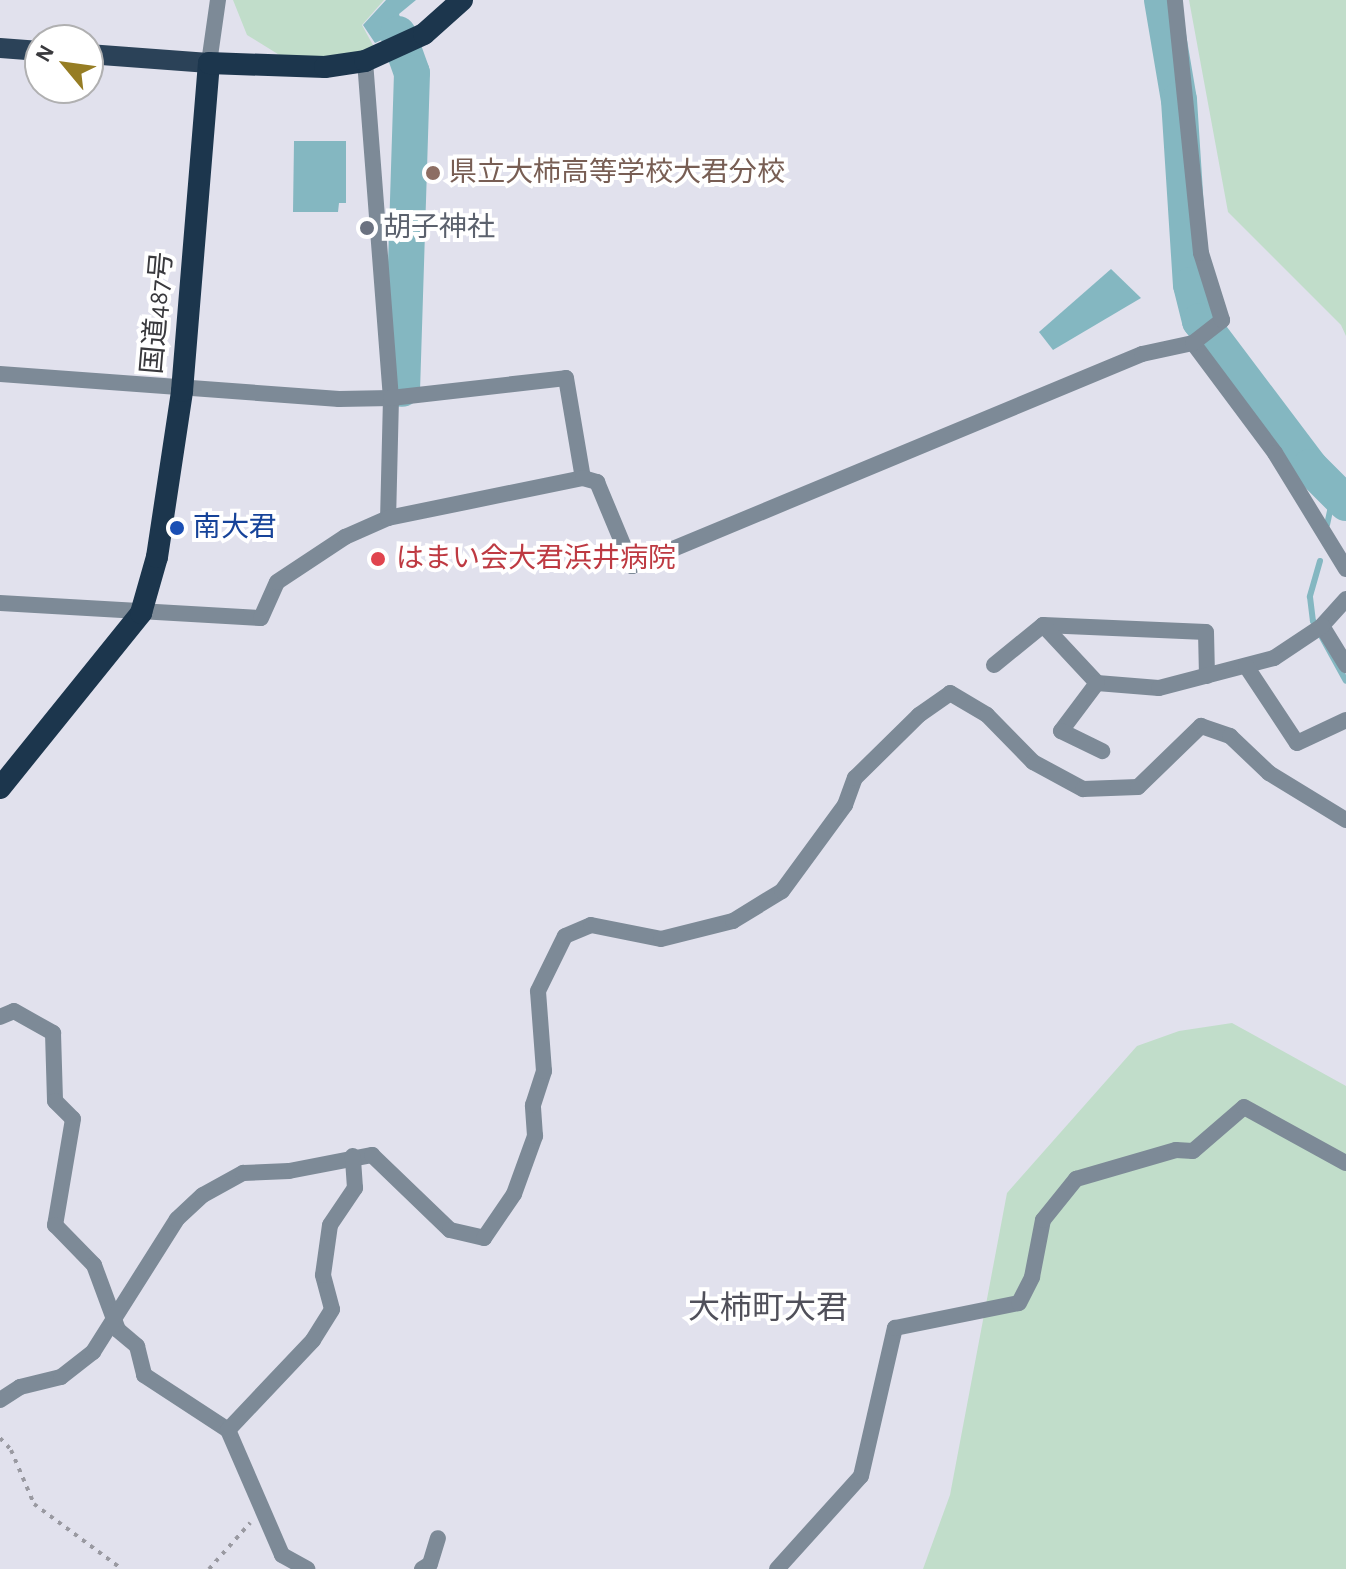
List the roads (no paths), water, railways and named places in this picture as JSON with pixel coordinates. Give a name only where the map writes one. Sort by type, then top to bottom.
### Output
[{"type":"highway","points":[[209,63],[325,67],[365,61],[424,34],[462,0]]},
{"type":"highway","name":"国道487号","points":[[0,788],[141,613],[157,557],[182,391],[209,63]]},
{"type":"main road","points":[[0,48],[24,50]]},
{"type":"main road","points":[[104,55],[209,63]]},
{"type":"street","points":[[209,63],[218,0]]},
{"type":"street","points":[[0,603],[261,618],[277,582],[345,537],[388,518],[583,478],[597,482],[632,566],[1142,354],[1193,343],[1222,320],[1201,253],[1175,0]]},
{"type":"street","points":[[365,61],[391,398],[388,518]]},
{"type":"street","points":[[1193,343],[1275,453],[1346,569]]},
{"type":"street","points":[[0,374],[182,391],[391,398],[566,378],[583,478]]},
{"type":"street","points":[[1043,625],[1097,683],[1159,688],[1274,658],[1308,640],[1346,599]]},
{"type":"street","points":[[994,665],[1043,625],[1206,632],[1207,676]]},
{"type":"street","points":[[1322,626],[1346,665]]},
{"type":"street","points":[[1246,666],[1297,743],[1346,720]]},
{"type":"street","points":[[1097,683],[1061,731],[1102,751]]},
{"type":"street","points":[[0,1400],[20,1387],[61,1377],[93,1352],[114,1312],[177,1219],[203,1195],[243,1173],[289,1171],[353,1156],[372,1155],[450,1230],[484,1238],[514,1194],[535,1136],[533,1105],[544,1071],[538,991],[565,936],[591,925],[661,939],[733,921],[782,891],[845,805],[855,778],[919,715],[950,693],[987,715],[1033,762],[1083,789],[1138,787],[1201,726],[1230,736],[1269,773],[1346,820]]},
{"type":"street","points":[[0,1017],[14,1011],[53,1033],[55,1101],[73,1119],[55,1225],[94,1265],[114,1312],[118,1330],[137,1346],[144,1375],[228,1430],[282,1555],[307,1569]]},
{"type":"street","points":[[777,1569],[861,1476],[895,1328],[1019,1303],[1032,1277],[1043,1220],[1076,1179],[1176,1150],[1193,1151],[1244,1107],[1346,1163]]},
{"type":"street","points":[[228,1430],[313,1340],[332,1309],[323,1275],[330,1225],[355,1188],[353,1156]]},
{"type":"street","points":[[422,1569],[430,1564],[438,1538]]},
{"type":"water","points":[[386,0],[416,0],[399,14],[404,30],[375,43],[363,25]]},
{"type":"water","points":[[294,141],[346,141],[346,203],[339,203],[338,212],[293,212]]},
{"type":"water","points":[[1111,269],[1141,298],[1053,350],[1039,332]]},
{"type":"waterway","points":[[1162,0],[1179,100],[1191,285],[1200,321],[1310,467],[1346,503]]},
{"type":"waterway","points":[[398,34],[412,73],[402,389]]},
{"type":"waterway","points":[[1327,525],[1335,488]]},
{"type":"waterway","points":[[1320,561],[1310,597],[1313,621],[1346,681]]},
{"type":"place","name":"県立大柿高等学校大君分校","points":[[433,173]]},
{"type":"place","name":"胡子神社","points":[[367,228]]},
{"type":"place","name":"南大君","points":[[177,528]]},
{"type":"place","name":"はまい会大君浜井病院","points":[[378,559]]},
{"type":"district","name":"大柿町大君","points":[[768,1308]]}]
